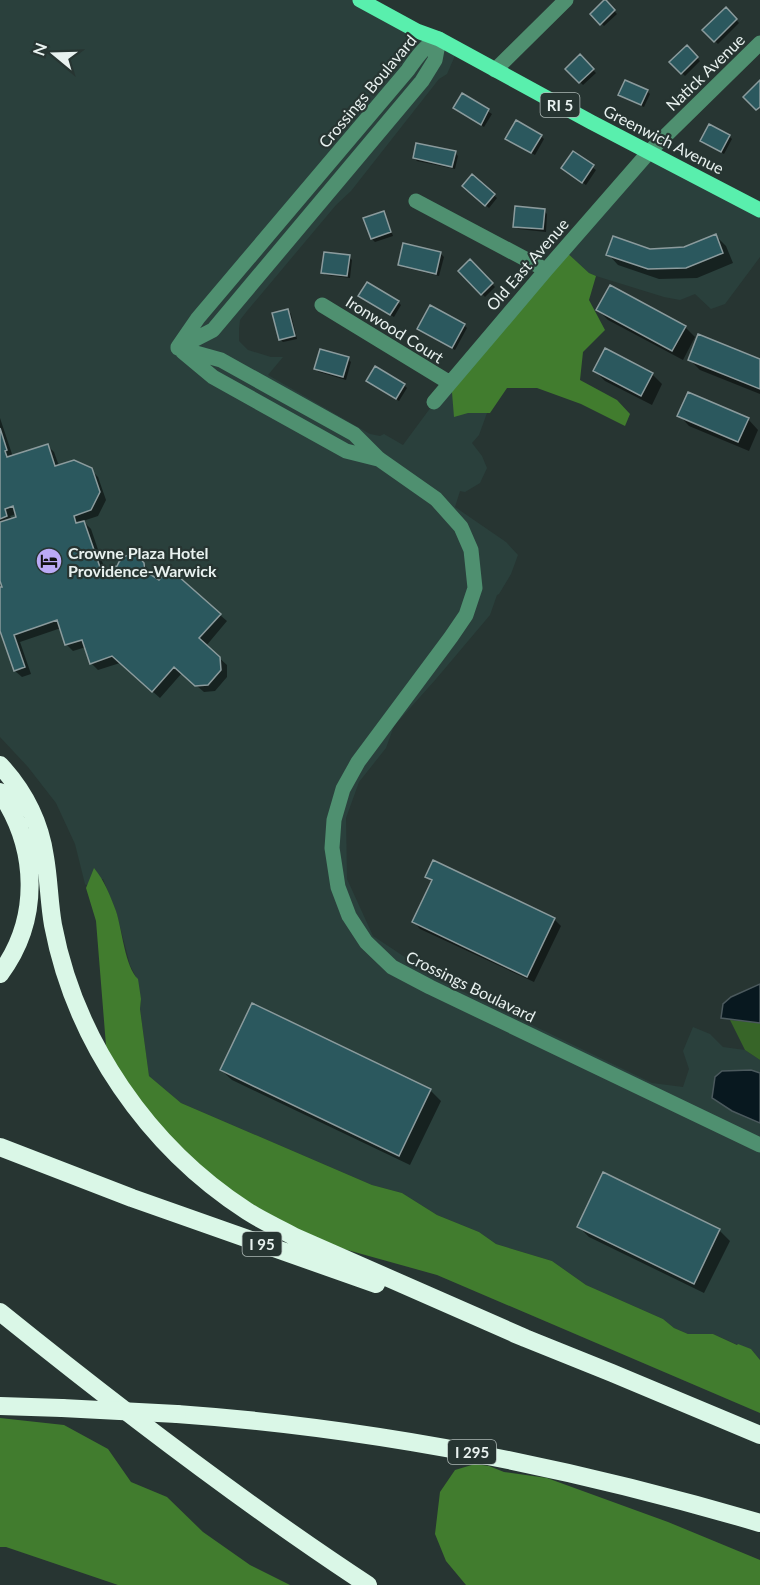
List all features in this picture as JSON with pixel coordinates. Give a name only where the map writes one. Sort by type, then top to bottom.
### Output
[{"type":"highway","points":[[0,765],[28,803],[39,830],[45,855],[54,925],[67,977],[77,1004],[114,1077],[131,1102],[168,1146],[228,1198],[269,1224],[525,1338]]},
{"type":"highway","points":[[0,792],[13,813],[23,837],[30,881],[28,909],[20,938],[0,975]]},
{"type":"highway","name":"I 95","points":[[0,1147],[132,1198],[525,1338],[760,1435]]},
{"type":"highway","points":[[0,1312],[168,1444],[315,1551],[368,1585]]},
{"type":"highway","name":"I 295","points":[[0,1406],[177,1414],[327,1430],[475,1453],[609,1482],[760,1522]]},
{"type":"main road","name":"Greenwich Avenue","points":[[360,0],[417,31],[439,39],[760,210]]},
{"type":"street","points":[[495,70],[566,0]]},
{"type":"street","name":"Crossings Boulavard","points":[[439,39],[421,51],[408,70],[320,176],[198,318],[178,348],[221,360],[354,434],[378,459],[436,499],[461,527],[471,550],[475,588],[466,615],[358,762],[344,789],[334,820],[332,848],[338,887],[350,916],[366,942],[392,967],[430,987],[760,1146]]},
{"type":"street","name":"Natick Avenue","points":[[649,152],[760,43]]},
{"type":"street","name":"Old East Avenue","points":[[434,402],[649,152]]},
{"type":"street","points":[[416,201],[546,270]]},
{"type":"street","name":"Ironwood Court","points":[[322,305],[450,383]]},
{"type":"shaded area","points":[[0,0],[367,0],[457,51],[447,74],[439,79],[351,191],[336,205],[240,320],[239,341],[248,350],[271,357],[283,357],[268,375],[370,434],[380,436],[384,434],[403,445],[451,380],[468,413],[487,413],[479,435],[472,443],[482,456],[487,468],[480,483],[465,492],[460,491],[455,507],[506,542],[518,555],[511,574],[497,595],[490,615],[394,726],[386,748],[359,782],[346,818],[347,879],[373,936],[441,981],[652,1083],[683,1087],[689,1069],[683,1051],[693,1027],[710,1034],[723,1047],[745,1050],[760,1060],[760,1360],[751,1349],[713,1334],[688,1334],[674,1328],[663,1319],[586,1285],[552,1261],[496,1244],[479,1232],[437,1215],[402,1193],[372,1185],[181,1103],[149,1076],[140,1009],[141,1000],[116,911],[103,879],[85,884],[75,844],[56,803],[28,767],[0,737]]},
{"type":"shaded area","points":[[647,152],[760,209],[760,257],[725,304],[711,309],[695,294],[680,300],[596,276],[589,273],[563,249]]},
{"type":"shaded area","points":[[760,984],[760,1023],[721,1018],[723,1004],[731,997]]},
{"type":"shaded area","points":[[751,1070],[760,1073],[760,1123],[732,1111],[712,1098],[715,1077],[722,1071]]},
{"type":"green space","points":[[563,249],[589,273],[596,276],[589,300],[605,330],[583,352],[580,380],[617,400],[630,414],[625,426],[581,404],[537,388],[507,388],[490,413],[468,413],[454,417],[451,380]]},
{"type":"green space","points":[[94,868],[104,883],[116,911],[127,957],[138,979],[149,1076],[181,1103],[372,1185],[402,1193],[437,1215],[479,1232],[496,1244],[552,1261],[586,1285],[663,1319],[674,1328],[688,1334],[713,1334],[751,1349],[760,1360],[760,1413],[437,1275],[315,1241],[206,1177],[155,1127],[107,1058],[96,921],[86,888]]},
{"type":"green space","points":[[730,1020],[760,1023],[760,1060],[745,1050]]},
{"type":"green space","points":[[0,1418],[64,1425],[108,1449],[131,1482],[167,1497],[203,1532],[250,1565],[290,1585],[118,1585],[6,1547],[0,1547]]},
{"type":"green space","points":[[475,1464],[504,1472],[547,1478],[668,1522],[760,1560],[760,1585],[466,1585],[446,1561],[435,1534],[440,1492],[455,1470]]},
{"type":"building","points":[[604,0],[615,10],[600,25],[590,14]]},
{"type":"building","points":[[726,7],[737,19],[714,42],[702,30]]},
{"type":"building","points":[[687,45],[698,57],[681,74],[669,62]]},
{"type":"building","points":[[580,54],[594,69],[579,83],[565,69]]},
{"type":"building","points":[[625,80],[648,90],[641,105],[618,95]]},
{"type":"building","points":[[760,80],[760,107],[756,110],[743,97]]},
{"type":"building","points":[[462,93],[489,109],[481,125],[453,108]]},
{"type":"building","points":[[516,120],[542,135],[531,153],[505,139]]},
{"type":"building","points":[[709,124],[730,135],[721,152],[700,141]]},
{"type":"building","points":[[416,143],[456,151],[452,167],[413,158]]},
{"type":"building","points":[[573,151],[594,165],[582,183],[561,168]]},
{"type":"building","points":[[472,174],[495,194],[485,206],[462,186]]},
{"type":"building","points":[[515,206],[545,209],[543,229],[513,227]]},
{"type":"building","points":[[384,211],[391,232],[371,239],[363,218]]},
{"type":"building","points":[[716,234],[723,253],[686,268],[648,269],[606,255],[613,236],[650,249],[684,247]]},
{"type":"building","points":[[403,243],[441,252],[436,274],[398,265]]},
{"type":"building","points":[[324,252],[350,255],[347,276],[321,273]]},
{"type":"building","points":[[470,259],[493,283],[481,295],[458,271]]},
{"type":"building","points":[[367,282],[399,301],[390,315],[358,296]]},
{"type":"building","points":[[610,285],[686,326],[672,351],[596,310]]},
{"type":"building","points":[[430,305],[465,324],[452,348],[417,329]]},
{"type":"building","points":[[288,309],[295,336],[279,340],[272,313]]},
{"type":"building","points":[[698,334],[760,359],[760,389],[688,360]]},
{"type":"building","points":[[605,348],[653,373],[641,396],[593,371]]},
{"type":"building","points":[[320,349],[349,357],[343,377],[314,369]]},
{"type":"building","points":[[375,366],[405,384],[396,399],[366,381]]},
{"type":"building","points":[[688,392],[749,418],[738,442],[677,416]]},
{"type":"building","name":"Crowne Plaza Hotel Providence-Warwick","points":[[0,428],[7,457],[48,444],[55,466],[74,460],[92,468],[100,492],[91,510],[74,516],[76,523],[84,521],[101,570],[117,566],[125,556],[134,555],[144,563],[145,571],[159,580],[169,568],[221,614],[199,638],[220,657],[221,670],[208,685],[195,686],[174,667],[152,692],[112,656],[90,664],[82,640],[65,645],[57,620],[14,635],[25,667],[14,671],[0,631],[0,587],[2,587],[0,581],[0,522],[16,517],[13,506],[5,509],[7,516],[0,519]]},
{"type":"building","points":[[433,860],[555,918],[527,977],[412,922],[432,880],[425,877]]},
{"type":"building","points":[[252,1003],[431,1089],[399,1156],[220,1070]]},
{"type":"building","points":[[603,1172],[720,1229],[694,1284],[577,1227]]},
{"type":"place","name":"Crowne Plaza Hotel Providence-Warwick","points":[[49,561]]}]
